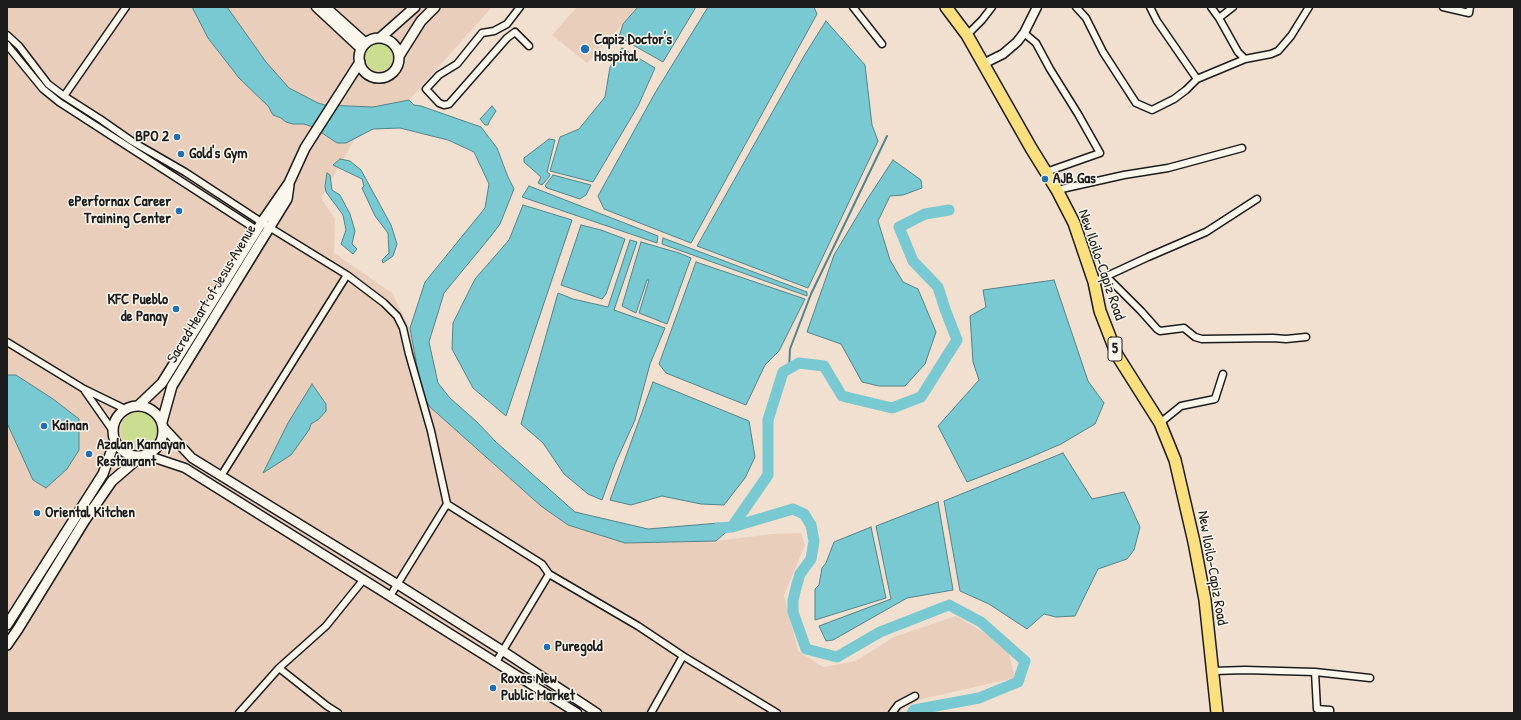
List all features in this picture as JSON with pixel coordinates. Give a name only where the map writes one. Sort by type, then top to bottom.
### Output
[{"type":"highway","name":"New Iloilo-Capiz Road","points":[[946,7],[968,35],[983,64],[1057,190],[1074,223],[1094,282],[1100,311],[1117,355],[1160,423],[1175,460],[1190,521],[1204,600],[1217,713]]},
{"type":"main road","points":[[380,38],[416,7]]},
{"type":"main road","points":[[399,56],[421,21],[434,7]]},
{"type":"main road","points":[[375,38],[380,38],[393,43],[397,49],[399,62],[394,71],[389,75],[376,78],[367,74],[360,62],[360,54],[364,46],[375,38]]},
{"type":"main road","name":"Sacred Heart of Jesus Avenue","points":[[138,405],[162,383],[263,226],[287,200],[289,184],[305,148],[360,62]]},
{"type":"main road","name":"Sacred Heart of Jesus Avenue","points":[[163,425],[172,386],[263,226]]},
{"type":"main road","points":[[138,405],[153,410],[160,417],[163,425],[163,437],[160,445],[154,451],[144,455],[134,456],[126,453],[120,448],[115,441],[113,431],[116,418],[125,409],[138,405]]},
{"type":"main road","points":[[7,625],[103,474],[115,441]]},
{"type":"main road","points":[[7,645],[85,520],[112,481],[144,455]]},
{"type":"street","points":[[64,96],[126,7]]},
{"type":"street","points":[[316,7],[364,46]]},
{"type":"street","points":[[326,7],[364,46]]},
{"type":"street","points":[[515,32],[507,38],[449,104],[444,105],[439,103],[426,89],[439,75],[457,64],[482,33],[494,31],[506,24],[520,7]]},
{"type":"street","points":[[853,7],[882,44]]},
{"type":"street","points":[[968,35],[992,7]]},
{"type":"street","points":[[983,64],[1002,54],[1017,42],[1024,33],[1037,7]]},
{"type":"street","points":[[1076,7],[1086,18],[1103,52],[1136,103],[1152,110],[1174,99],[1197,79],[1245,59],[1272,54],[1278,51],[1291,36],[1309,7]]},
{"type":"street","points":[[1150,7],[1157,21],[1197,79]]},
{"type":"street","points":[[1211,7],[1219,18],[1238,52],[1245,59]]},
{"type":"street","points":[[1219,18],[1233,7]]},
{"type":"street","points":[[1443,7],[1468,13],[1470,7]]},
{"type":"street","points":[[506,24],[529,46]]},
{"type":"street","points":[[1024,33],[1036,43],[1100,153],[1046,172]]},
{"type":"street","points":[[7,35],[19,46],[48,84],[64,96],[133,142],[181,180],[347,275],[384,303],[397,316],[403,328],[408,354],[430,430],[448,504],[542,564],[550,574],[638,626],[683,656],[777,713]]},
{"type":"street","points":[[7,45],[12,49],[29,74],[43,89],[59,102],[129,149],[186,172],[263,226]]},
{"type":"street","points":[[29,74],[36,70]]},
{"type":"street","points":[[129,149],[133,142]]},
{"type":"street","points":[[1057,190],[1168,168],[1242,148]]},
{"type":"street","points":[[181,180],[186,172]]},
{"type":"street","points":[[1094,282],[1206,232],[1257,199]]},
{"type":"street","points":[[221,476],[347,275]]},
{"type":"street","points":[[1107,276],[1160,331],[1184,328],[1195,337],[1202,339],[1286,339],[1306,337]]},
{"type":"street","points":[[7,342],[84,389],[125,409]]},
{"type":"street","points":[[1160,423],[1181,406],[1215,399],[1223,374]]},
{"type":"street","points":[[84,389],[113,431]]},
{"type":"street","points":[[163,425],[192,458],[397,584],[503,651],[596,713]]},
{"type":"street","points":[[144,455],[185,468],[577,713]]},
{"type":"street","points":[[390,596],[448,504]]},
{"type":"street","points":[[496,662],[550,574]]},
{"type":"street","points":[[239,713],[279,668],[326,626],[364,579]]},
{"type":"street","points":[[650,713],[683,656]]},
{"type":"street","points":[[279,668],[338,713]]},
{"type":"street","points":[[1213,671],[1245,670],[1315,672],[1370,678]]},
{"type":"street","points":[[1315,672],[1317,709],[1330,710],[1330,713]]},
{"type":"street","points":[[892,713],[898,704],[916,696]]},
{"type":"shaded area","points":[[7,7],[492,7],[409,100],[373,107],[321,198],[335,219],[334,253],[392,293],[410,329],[422,393],[430,407],[541,506],[568,525],[625,543],[716,541],[772,534],[801,533],[805,545],[784,595],[798,651],[823,667],[856,661],[894,637],[956,616],[995,639],[1008,650],[1015,678],[922,699],[902,709],[900,713],[7,713]]},
{"type":"shaded area","name":"Capiz Doctor's Hospital","points":[[577,7],[638,7],[587,63],[552,35]]},
{"type":"green space","points":[[379,43],[385,44],[389,47],[392,51],[392,63],[389,67],[385,70],[379,71],[373,70],[369,67],[366,63],[365,57],[366,51],[369,47],[373,44]]},
{"type":"green space","points":[[143,412],[152,417],[156,423],[156,437],[152,443],[143,448],[135,448],[126,443],[122,437],[121,426],[126,417],[132,413]]},
{"type":"water","points":[[192,7],[227,7],[266,62],[289,88],[318,103],[325,105],[373,107],[409,100],[414,105],[421,106],[481,127],[497,148],[514,189],[500,224],[444,293],[429,342],[438,383],[450,398],[477,422],[496,442],[575,512],[648,529],[719,523],[732,527],[716,541],[625,543],[568,525],[541,506],[430,407],[422,394],[410,328],[425,282],[485,208],[489,184],[474,152],[448,140],[400,128],[373,129],[346,143],[337,143],[313,127],[304,124],[293,124],[286,122],[273,115],[268,106],[239,78],[208,38]]},
{"type":"water","points":[[638,7],[696,7],[663,62],[619,37],[623,24]]},
{"type":"water","points":[[708,7],[814,7],[817,14],[691,243],[604,209],[598,196],[655,93]]},
{"type":"water","points":[[826,21],[865,65],[872,125],[878,141],[808,288],[697,246],[804,56]]},
{"type":"water","points":[[622,48],[655,68],[638,106],[593,182],[550,171],[560,137],[579,129],[605,97],[610,67]]},
{"type":"water","points":[[492,106],[496,111],[488,125],[485,125],[480,119]]},
{"type":"water","points":[[549,139],[555,140],[547,172],[550,174],[542,185],[538,183],[541,177],[524,162],[524,158]]},
{"type":"water","points":[[340,159],[350,161],[361,170],[391,225],[397,244],[393,256],[383,263],[382,260],[389,253],[388,233],[375,216],[362,188],[364,186],[362,179],[333,165]]},
{"type":"water","points":[[893,160],[921,180],[922,188],[903,195],[890,196],[878,221],[890,260],[903,282],[918,289],[936,332],[925,364],[905,386],[879,386],[862,382],[841,344],[807,332],[834,255]]},
{"type":"water","points":[[327,173],[330,175],[332,190],[340,195],[350,214],[355,231],[352,244],[357,249],[353,254],[341,244],[346,230],[343,215],[326,192],[325,186]]},
{"type":"water","points":[[553,175],[591,185],[586,195],[580,199],[547,188],[545,186]]},
{"type":"water","points":[[529,186],[658,236],[657,243],[522,197]]},
{"type":"water","points":[[523,205],[572,220],[506,416],[473,388],[452,349],[453,323],[475,279],[509,240]]},
{"type":"water","points":[[581,225],[601,230],[625,239],[606,294],[602,299],[561,285]]},
{"type":"water","points":[[663,238],[807,292],[807,296],[662,244]]},
{"type":"water","points":[[630,240],[637,242],[614,310],[665,328],[650,364],[635,420],[615,464],[602,500],[588,494],[564,474],[543,443],[521,424],[558,293],[573,299],[608,307]]},
{"type":"water","points":[[641,242],[691,258],[667,324],[639,313],[649,280],[647,280],[636,313],[622,306]]},
{"type":"water","points":[[696,262],[805,299],[779,351],[765,365],[746,405],[666,373],[659,364]]},
{"type":"water","points":[[1054,280],[1088,381],[1104,403],[1095,424],[1061,444],[967,482],[938,426],[979,380],[973,362],[970,316],[986,307],[983,290]]},
{"type":"water","points":[[7,375],[16,375],[53,399],[79,419],[79,450],[67,469],[46,488],[33,480],[7,423]]},
{"type":"water","points":[[653,382],[749,421],[755,457],[745,478],[724,505],[701,504],[662,496],[631,505],[610,500]]},
{"type":"water","points":[[312,384],[326,404],[326,411],[319,419],[311,424],[309,430],[291,455],[263,473],[288,423]]},
{"type":"water","points":[[1063,453],[1092,499],[1124,492],[1140,527],[1134,550],[1127,559],[1098,569],[1075,616],[1056,617],[1044,614],[1027,629],[989,604],[960,591],[944,501]]},
{"type":"water","points":[[938,502],[953,590],[907,598],[833,640],[826,641],[819,626],[891,599],[876,526]]},
{"type":"water","points":[[871,527],[886,598],[815,620],[815,589],[819,585],[822,568],[826,563],[834,542]]},
{"type":"waterway","points":[[789,369],[790,349],[811,294],[887,136]]},
{"type":"waterway","points":[[732,527],[768,475],[768,420],[783,372],[799,363],[824,366],[842,396],[892,408],[921,397],[957,340],[938,287],[913,261],[899,227],[925,214],[949,210]]},
{"type":"waterway","points":[[718,528],[732,527],[793,509],[804,514],[811,525],[814,541],[811,559],[800,574],[797,584],[793,600],[793,612],[806,649],[837,657],[880,632],[949,605],[981,622],[1025,661],[1018,682],[979,698],[914,710],[912,713]]},
{"type":"place","name":"Capiz Doctor's Hospital","points":[[585,49]]},
{"type":"place","name":"BPO 2","points":[[177,137]]},
{"type":"place","name":"Gold's Gym","points":[[181,154]]},
{"type":"place","name":"AJB Gas","points":[[1045,179]]},
{"type":"place","name":"ePerfornax Career Training Center","points":[[179,211]]},
{"type":"place","name":"KFC Pueblo de Panay","points":[[176,309]]},
{"type":"place","name":"Kainan","points":[[44,426]]},
{"type":"place","name":"Azalan Kamayan Restaurant","points":[[89,454]]},
{"type":"place","name":"Oriental Kitchen","points":[[37,513]]},
{"type":"place","name":"Puregold","points":[[547,647]]},
{"type":"place","name":"Roxas New Public Market","points":[[493,688]]}]
